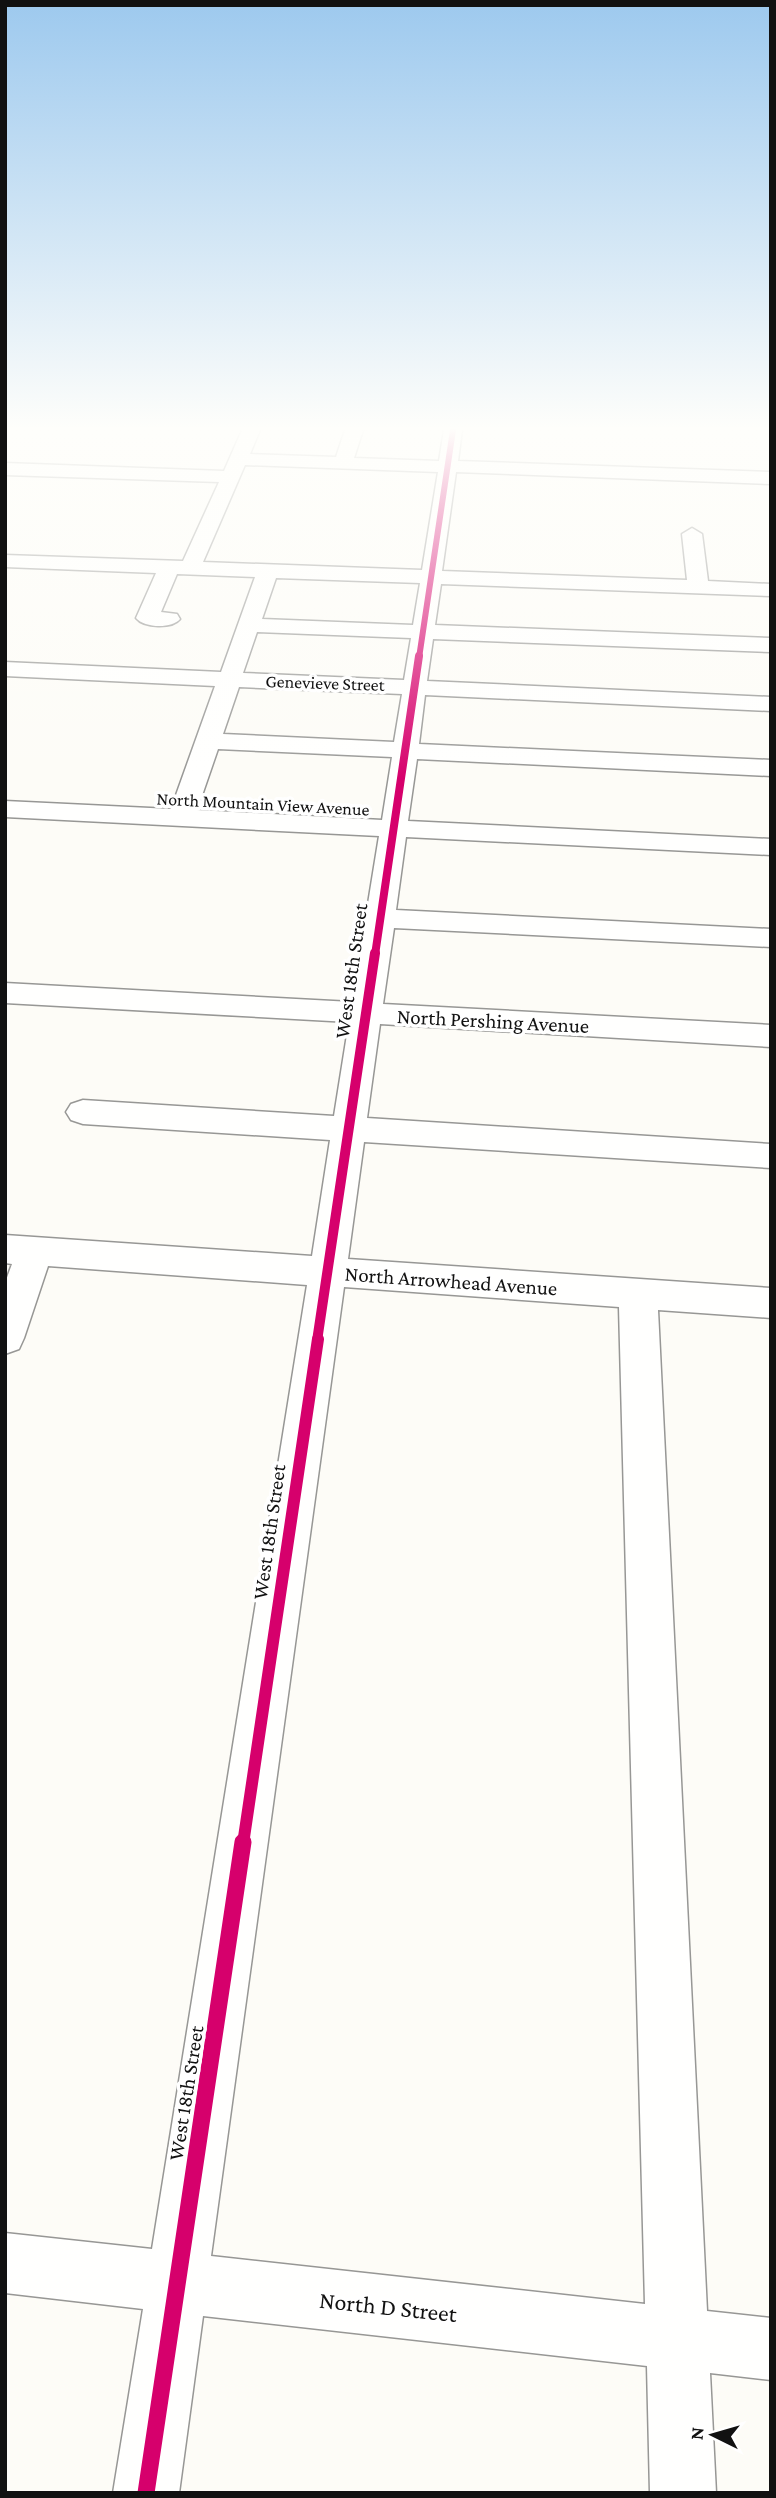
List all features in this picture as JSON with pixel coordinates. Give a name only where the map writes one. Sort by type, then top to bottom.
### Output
[{"type":"street","points":[[169,619],[147,618],[192,547]]},
{"type":"street","name":"West 18th Street","points":[[146,2493],[434,547]]},
{"type":"street","points":[[693,547],[698,587]]},
{"type":"street","points":[[5,561],[771,590]]},
{"type":"street","points":[[181,817],[268,570]]},
{"type":"street","points":[[248,625],[771,645]]},
{"type":"street","name":"Genevieve Street","points":[[5,669],[771,704]]},
{"type":"street","points":[[208,741],[771,768]]},
{"type":"street","name":"North Mountain View Avenue","points":[[5,808],[771,847]]},
{"type":"street","points":[[379,918],[771,939]]},
{"type":"street","name":"North Pershing Avenue","points":[[5,993],[771,1037]]},
{"type":"street","points":[[83,1112],[771,1156]]},
{"type":"street","points":[[5,1338],[20,1250]]},
{"type":"street","name":"North Arrowhead Avenue","points":[[20,1250],[771,1303]]},
{"type":"street","points":[[638,1295],[683,2493]]},
{"type":"street","name":"North D Street","points":[[5,2263],[771,2349]]},
{"type":"cycle path","points":[[146,2493],[436,547]]}]
